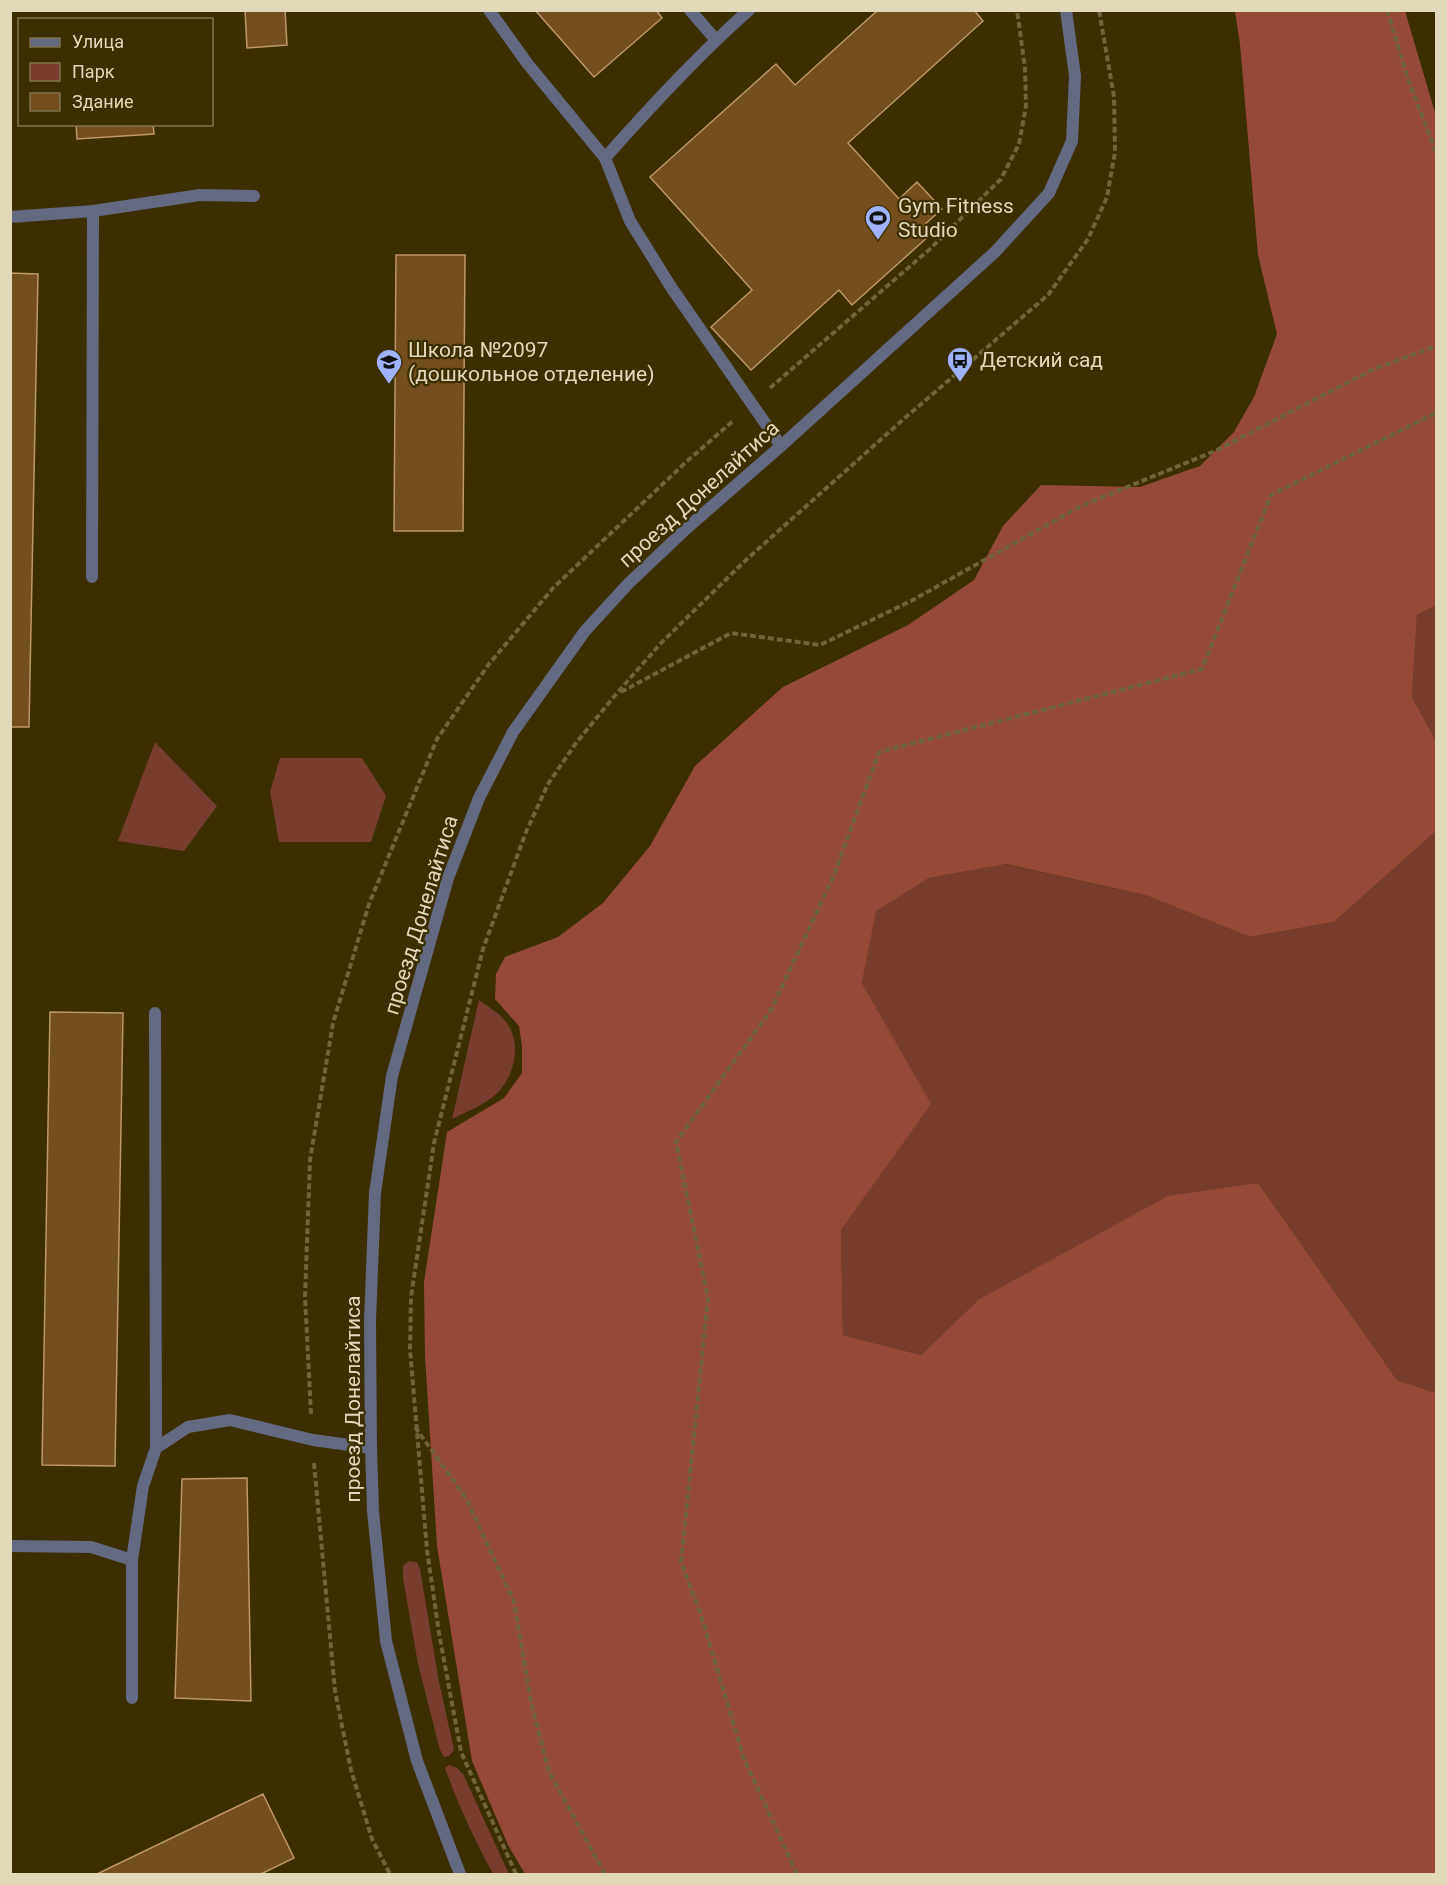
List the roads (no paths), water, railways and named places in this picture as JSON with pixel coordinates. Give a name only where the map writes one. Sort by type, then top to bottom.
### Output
[{"type":"street","points":[[489,10],[527,63],[605,158],[630,221],[671,287],[781,446]]},
{"type":"street","points":[[690,10],[716,40]]},
{"type":"street","points":[[605,158],[651,105],[749,10]]},
{"type":"street","name":"проезд Донелайтиса","points":[[460,1875],[417,1761],[386,1641],[373,1511],[371,1448],[370,1321],[375,1193],[392,1076],[448,878],[479,798],[513,732],[585,631],[628,584],[687,528],[995,252],[1049,193],[1072,141],[1075,76],[1066,10]]},
{"type":"street","points":[[10,218],[93,211],[200,195],[254,196]]},
{"type":"street","points":[[92,577],[93,211]]},
{"type":"street","points":[[132,1698],[132,1560],[143,1486],[156,1448],[155,1013]]},
{"type":"street","points":[[156,1448],[188,1428],[230,1420],[313,1440],[371,1448]]},
{"type":"street","points":[[10,1546],[91,1547],[132,1560]]},
{"type":"place","name":"Gym Fitness Studio","points":[[878,241]]},
{"type":"place","name":"Детский сад","points":[[960,383]]},
{"type":"place","name":"Школа №2097 (дошкольное отделение)","points":[[389,385]]}]
